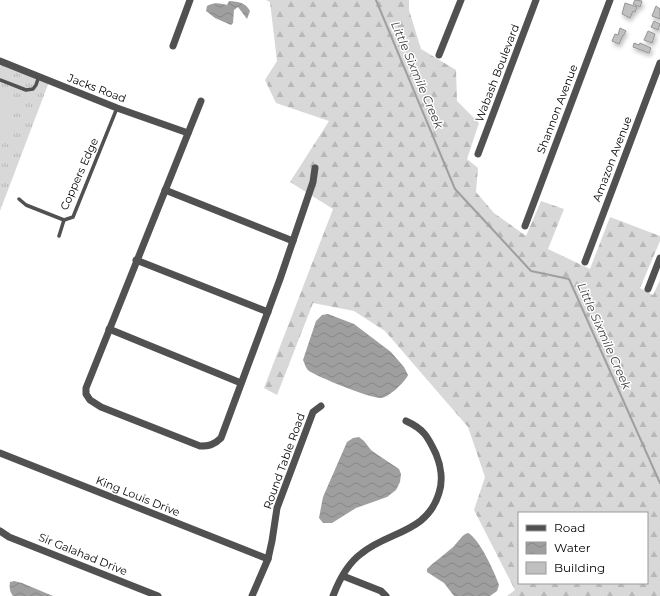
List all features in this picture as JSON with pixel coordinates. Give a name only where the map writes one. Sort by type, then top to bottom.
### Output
[{"type":"street","points":[[173,46],[190,0]]},
{"type":"street","points":[[439,55],[461,0]]},
{"type":"street","name":"Wabash Boulevard","points":[[478,154],[536,0]]},
{"type":"street","name":"Shannon Avenue","points":[[525,226],[610,0]]},
{"type":"street","name":"Jacks Road","points":[[0,61],[117,108],[188,133]]},
{"type":"street","name":"Amazon Avenue","points":[[585,262],[660,63]]},
{"type":"street","points":[[201,101],[164,190],[86,388],[86,394],[90,400],[101,407],[200,446],[215,444],[221,438],[293,241],[313,182],[315,168]]},
{"type":"street","points":[[164,190],[293,241]]},
{"type":"street","points":[[648,289],[660,258]]},
{"type":"street","points":[[136,260],[268,312]]},
{"type":"street","points":[[109,329],[242,382]]},
{"type":"street","name":"Round Table Road","points":[[252,596],[268,559],[277,508],[314,412],[321,406]]},
{"type":"street","points":[[333,596],[352,562],[360,554],[380,541],[396,536],[414,526],[426,516],[437,498],[441,488],[438,458],[426,435],[417,426],[406,421]]},
{"type":"street","name":"King Louis Drive","points":[[0,453],[268,559]]},
{"type":"street","name":"Sir Galahad Drive","points":[[0,531],[9,537],[158,596]]},
{"type":"street","points":[[343,576],[381,591],[386,596]]},
{"type":"lane","points":[[0,80],[26,90],[32,89],[36,85],[39,76]]},
{"type":"lane","name":"Coppers Edge","points":[[19,199],[26,205],[64,220],[73,217],[117,108]]},
{"type":"lane","points":[[59,236],[64,220]]},
{"type":"green space","points":[[266,0],[409,0],[409,10],[421,49],[456,70],[457,101],[479,123],[467,159],[478,168],[476,192],[494,213],[526,236],[541,201],[564,209],[548,249],[590,269],[610,217],[660,236],[660,241],[640,288],[653,295],[660,280],[660,596],[507,596],[515,590],[474,510],[485,477],[468,427],[385,331],[354,311],[313,303],[277,395],[264,388],[333,209],[290,182],[329,121],[276,103],[265,80],[277,61],[270,2]]},
{"type":"green space","points":[[0,64],[49,82],[0,211]]},
{"type":"green space","points":[[0,92],[15,98],[10,112],[0,108]]},
{"type":"green space","points":[[0,117],[10,120],[0,150]]},
{"type":"water","points":[[229,1],[239,2],[246,6],[250,11],[247,19],[238,7],[234,10],[233,23],[231,25],[215,18],[206,11],[207,6],[217,3],[227,5]]},
{"type":"water","points":[[328,314],[354,324],[391,352],[404,367],[408,375],[392,393],[381,398],[376,397],[333,382],[314,374],[306,368],[303,360],[316,321],[322,315]]},
{"type":"water","points":[[359,437],[371,450],[399,469],[401,474],[400,482],[396,490],[387,497],[356,508],[332,523],[323,523],[319,518],[323,497],[347,442],[353,438]]},
{"type":"water","points":[[468,533],[482,548],[499,585],[497,591],[490,596],[454,596],[444,583],[427,572],[427,569],[430,566],[452,548],[463,535]]},
{"type":"water","points":[[14,581],[53,596],[13,596],[10,590],[10,582]]},
{"type":"building","points":[[635,0],[642,1],[640,7],[633,4]]},
{"type":"building","points":[[625,3],[637,7],[635,12],[633,11],[630,18],[622,14]]},
{"type":"building","points":[[656,6],[660,9],[660,19],[652,16]]},
{"type":"building","points":[[654,21],[660,24],[658,30],[651,27]]},
{"type":"building","points":[[620,28],[626,31],[619,44],[612,41],[615,34],[618,35]]},
{"type":"building","points":[[648,31],[655,34],[652,43],[644,40]]},
{"type":"building","points":[[634,43],[639,45],[640,43],[651,48],[649,53],[633,47]]},
{"type":"waterway","name":"Little Sixmile Creek","points":[[376,0],[455,189],[531,271],[569,279],[660,483]]}]
